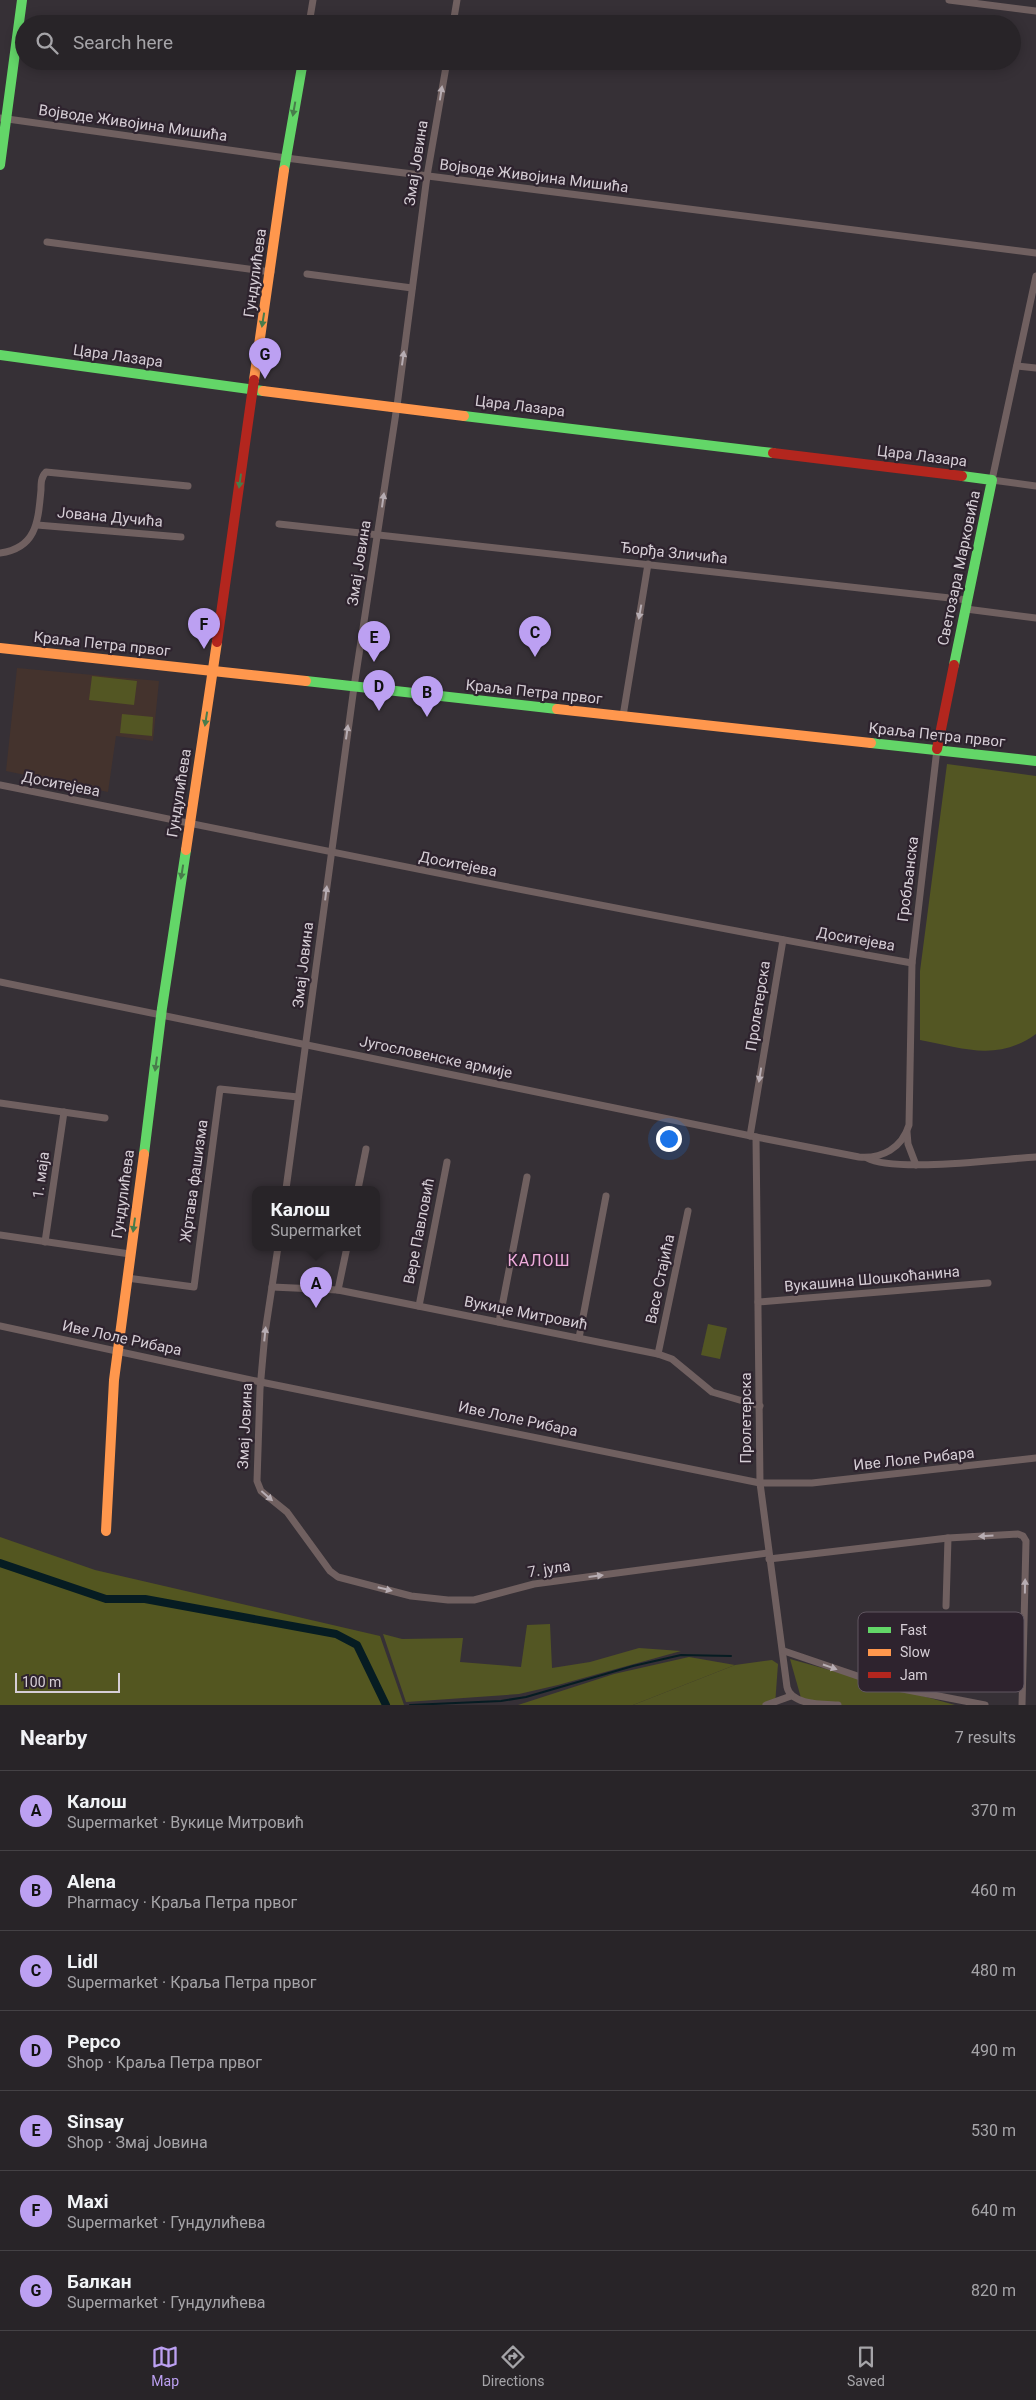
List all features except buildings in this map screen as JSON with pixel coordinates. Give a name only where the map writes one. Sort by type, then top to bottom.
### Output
[{"type":"street","points":[[20,15],[22,0]]},
{"type":"street","points":[[310,15],[313,0]]},
{"type":"street","points":[[454,15],[457,0]]},
{"type":"street","points":[[949,0],[1036,10]]},
{"type":"street","points":[[0,165],[3,119],[15,44]]},
{"type":"street","name":"Гундулићева","points":[[106,1531],[114,1380],[161,1016],[213,671],[286,158],[301,70]]},
{"type":"street","name":"Змај Јовина","points":[[286,1186],[307,1044],[330,853],[397,406],[412,288],[445,70]]},
{"type":"street","name":"Војводе Живојина Мишића","points":[[3,119],[286,158],[1036,253]]},
{"type":"street","points":[[47,242],[271,272]]},
{"type":"street","points":[[306,274],[412,288]]},
{"type":"street","name":"Светозара Марковића","points":[[937,749],[1036,276]]},
{"type":"street","name":"Цара Лазара","points":[[0,355],[252,390],[397,406],[1036,486]]},
{"type":"street","points":[[1017,366],[1036,368]]},
{"type":"street","points":[[0,553],[22,545],[37,524],[42,478],[48,471],[188,486]]},
{"type":"street","name":"Јована Дучића","points":[[37,524],[181,537]]},
{"type":"street","name":"Ђорђа Зличића","points":[[279,524],[648,564],[967,604],[1036,618]]},
{"type":"street","points":[[623,716],[648,564]]},
{"type":"street","name":"Краља Петра првог","points":[[0,648],[1036,761]]},
{"type":"street","name":"Гробљанска","points":[[907,1132],[910,1116],[912,963],[937,749]]},
{"type":"street","name":"Доситејева","points":[[0,785],[330,853],[912,963]]},
{"type":"street","name":"Пролетерска","points":[[783,940],[753,1136],[758,1302],[760,1483],[768,1556],[784,1651],[787,1687],[791,1696]]},
{"type":"street","name":"Југословенске армије","points":[[0,982],[866,1158],[885,1165],[916,1165],[1036,1157]]},
{"type":"street","name":"Жртава фашизма","points":[[127,1278],[194,1287],[220,1089],[298,1097]]},
{"type":"street","points":[[0,1103],[105,1118]]},
{"type":"street","name":"1. маја","points":[[45,1242],[64,1112]]},
{"type":"street","points":[[907,1132],[908,1144],[916,1165]]},
{"type":"street","name":"Југословенске армије","points":[[866,1158],[881,1156],[896,1147],[907,1132]]},
{"type":"street","points":[[359,1186],[366,1149]]},
{"type":"street","name":"Вере Павловић","points":[[419,1306],[447,1162]]},
{"type":"street","points":[[499,1322],[527,1177]]},
{"type":"street","points":[[579,1338],[606,1196]]},
{"type":"street","name":"Васе Стајића","points":[[658,1354],[688,1210]]},
{"type":"street","points":[[0,1235],[130,1254]]},
{"type":"street","name":"Змај Јовина","points":[[277,1251],[261,1381],[256,1476],[259,1488],[287,1512],[330,1570],[338,1577]]},
{"type":"street","points":[[338,1290],[346,1251]]},
{"type":"street","name":"Вукашина Шошкоћанина","points":[[758,1302],[988,1283]]},
{"type":"street","name":"Вукице Митровић","points":[[272,1287],[338,1290],[658,1354],[672,1359],[712,1392],[760,1406]]},
{"type":"street","name":"Иве Лоле Рибара","points":[[0,1326],[760,1483],[812,1483],[1036,1458]]},
{"type":"street","name":"7. јула","points":[[338,1577],[412,1596],[448,1600],[474,1600],[534,1584],[768,1556],[948,1538],[1018,1534],[1023,1536],[1026,1541],[1024,1623]]},
{"type":"street","points":[[946,1606],[948,1538]]},
{"type":"street","points":[[784,1651],[858,1676]]},
{"type":"street","points":[[917,1692],[985,1705]]},
{"type":"street","name":"7. јула","points":[[1022,1692],[1022,1705]]},
{"type":"street","points":[[766,1705],[791,1696],[806,1703],[838,1705]]},
{"type":"shaded area","points":[[17,668],[159,681],[153,741],[116,736],[108,792],[6,771]]},
{"type":"green space","points":[[92,676],[137,681],[134,705],[89,700]]},
{"type":"green space","points":[[122,714],[153,717],[152,736],[120,733]]},
{"type":"green space","points":[[947,764],[1036,776],[1036,1034],[1022,1043],[1007,1048],[993,1050],[965,1049],[920,1040],[920,971]]},
{"type":"green space","points":[[708,1324],[727,1328],[720,1359],[701,1355]]},
{"type":"green space","points":[[0,1537],[95,1570],[380,1636],[404,1705],[0,1705]]},
{"type":"green space","points":[[550,1624],[552,1668],[590,1662],[639,1648],[681,1651],[519,1694],[406,1702],[383,1634],[402,1639],[463,1638],[460,1662],[521,1667],[527,1625]]},
{"type":"green space","points":[[689,1657],[735,1665],[633,1705],[518,1705],[614,1674]]},
{"type":"green space","points":[[790,1659],[858,1678],[858,1692],[908,1692],[955,1705],[803,1705]]},
{"type":"green space","points":[[772,1660],[778,1664],[775,1705],[633,1705],[735,1665]]},
{"type":"waterway","points":[[0,1563],[106,1599],[145,1599],[336,1634],[357,1645],[386,1705]]},
{"type":"waterway","points":[[410,1705],[501,1701],[526,1697],[633,1666],[681,1655],[731,1656]]},
{"type":"traffic: fast","points":[[20,15],[22,0]]},
{"type":"traffic: fast","points":[[0,165],[15,52]]},
{"type":"traffic: fast","points":[[284,170],[301,70]]},
{"type":"traffic: fast","points":[[0,355],[263,391]]},
{"type":"traffic: fast","points":[[464,416],[773,453]]},
{"type":"traffic: fast","points":[[954,665],[992,480],[962,476]]},
{"type":"traffic: fast","points":[[306,681],[557,709]]},
{"type":"traffic: fast","points":[[871,743],[1036,761]]},
{"type":"traffic: fast","points":[[144,1154],[162,1008],[186,850]]},
{"type":"traffic: slow","points":[[254,380],[284,170]]},
{"type":"traffic: slow","points":[[263,391],[464,416]]},
{"type":"traffic: slow","points":[[186,850],[217,642]]},
{"type":"traffic: slow","points":[[0,648],[306,681]]},
{"type":"traffic: slow","points":[[557,709],[871,743]]},
{"type":"traffic: slow","points":[[106,1531],[114,1380],[144,1154]]},
{"type":"traffic: jam","points":[[217,642],[254,380]]},
{"type":"traffic: jam","points":[[773,453],[962,476]]},
{"type":"traffic: jam","points":[[937,749],[954,665]]},
{"type":"place","name":"Балкан","points":[[265,379]]},
{"type":"place","name":"Maxi","points":[[204,649]]},
{"type":"place","name":"Lidl","points":[[535,657]]},
{"type":"place","name":"Sinsay","points":[[374,662]]},
{"type":"place","name":"Pepco","points":[[379,711]]},
{"type":"place","name":"Alena","points":[[427,717]]},
{"type":"place","name":"Калош","points":[[316,1308]]},
{"type":"district","name":"КАЛОШ","points":[[539,1260]]}]
